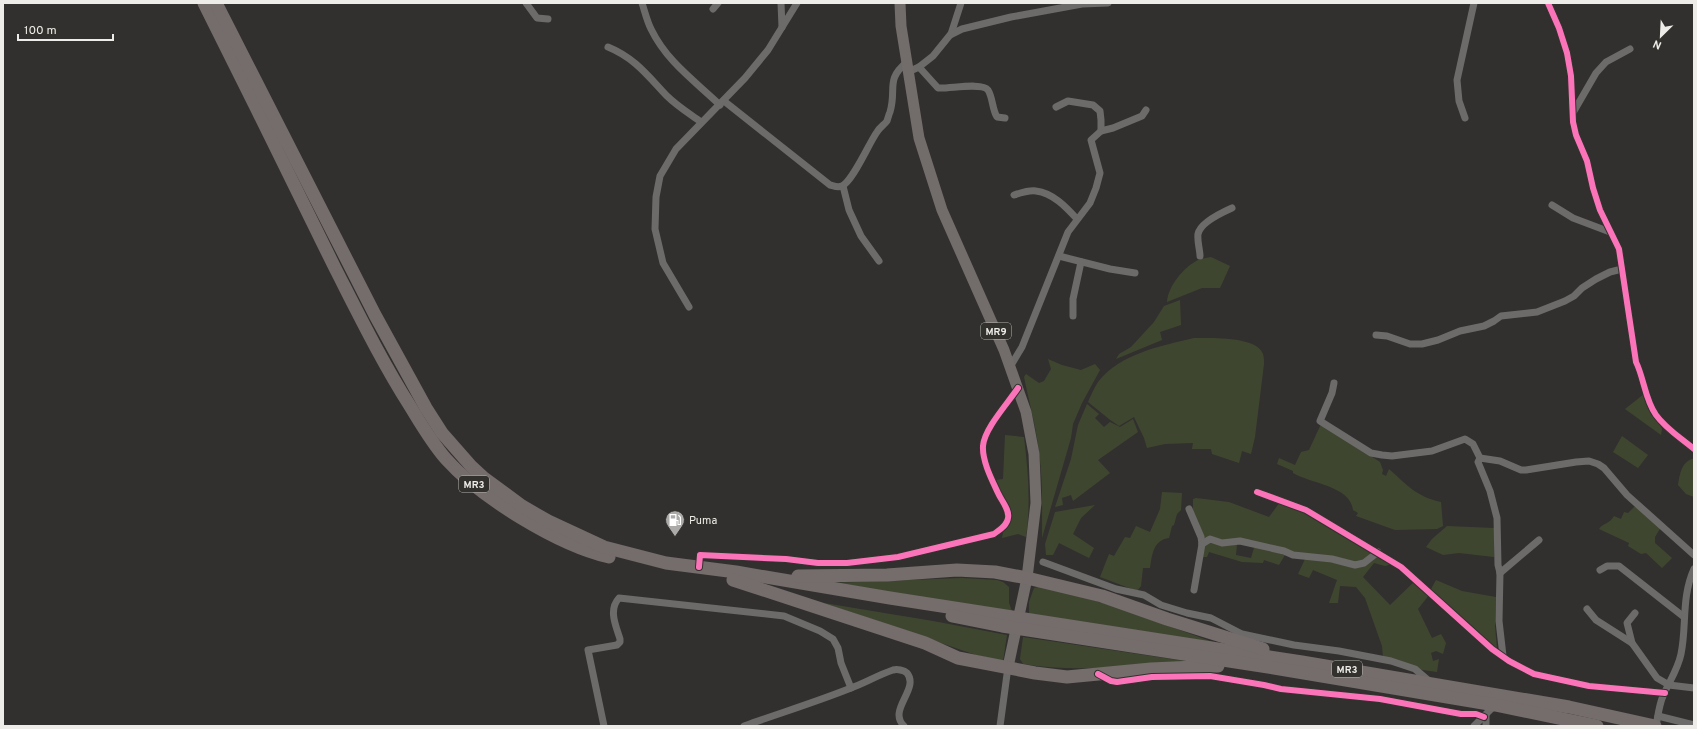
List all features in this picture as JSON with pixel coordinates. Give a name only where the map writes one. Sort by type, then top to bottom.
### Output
[{"type":"highway","name":"MR3","points":[[204,3],[361,319],[393,378],[432,440],[447,459],[462,474],[496,502],[541,529],[569,543],[601,555],[664,570],[734,576],[1003,620],[1495,705],[1597,726]]},
{"type":"highway","name":"MR3","points":[[216,3],[375,315],[410,381],[442,433],[484,478],[522,506],[548,521],[604,547],[666,563],[699,567],[734,576]]},
{"type":"highway","points":[[734,576],[887,575],[958,570],[995,572],[1102,596],[1167,619],[1302,662]]},
{"type":"highway","points":[[734,576],[807,605],[846,616],[918,640],[958,658],[1035,673],[1067,677],[1213,665],[1274,668]]},
{"type":"highway","name":"MR3","points":[[1035,626],[1302,662],[1656,723]]},
{"type":"main road","name":"MR9","points":[[900,3],[901,26],[919,138],[942,210],[1004,350],[1018,388],[1026,412],[1034,454],[1036,503],[1027,578],[1008,667]]},
{"type":"street","points":[[526,3],[537,18],[548,19]]},
{"type":"street","points":[[642,3],[651,30],[667,54],[681,71],[830,185],[837,187],[843,186],[851,177],[879,129],[887,121],[892,105],[892,84],[898,69],[919,67],[932,56],[951,34],[961,3]]},
{"type":"street","points":[[781,3],[782,27]]},
{"type":"street","points":[[689,307],[663,263],[655,229],[656,196],[660,176],[676,149],[722,103],[768,50],[797,3]]},
{"type":"street","points":[[951,34],[962,29],[1011,17],[1082,4],[1108,3]]},
{"type":"street","points":[[1465,118],[1460,101],[1457,80],[1474,3]]},
{"type":"street","points":[[1548,3],[1559,28],[1567,53],[1571,76],[1574,111],[1573,122],[1576,135],[1587,161],[1600,210],[1619,250],[1636,362],[1641,379],[1656,414],[1671,431],[1694,449]]},
{"type":"street","points":[[608,47],[628,56],[668,97],[702,122]]},
{"type":"street","points":[[1574,111],[1596,73],[1606,62],[1630,50]]},
{"type":"street","points":[[919,67],[938,88],[983,87],[988,90],[993,111],[997,117],[1005,118]]},
{"type":"street","points":[[1056,107],[1068,101],[1093,105],[1100,111],[1101,131]]},
{"type":"street","points":[[1010,368],[1022,347],[1068,232],[1090,202],[1096,188],[1100,174],[1090,140],[1101,131],[1142,116],[1146,110]]},
{"type":"street","points":[[843,186],[849,210],[861,236],[880,261]]},
{"type":"street","points":[[1014,195],[1035,190],[1050,195],[1066,206],[1077,219]]},
{"type":"street","points":[[1552,205],[1574,218],[1610,232]]},
{"type":"street","points":[[1200,256],[1198,235],[1200,230],[1220,213],[1232,208]]},
{"type":"street","points":[[1059,256],[1135,273]]},
{"type":"street","points":[[1073,316],[1074,291],[1081,262]]},
{"type":"street","points":[[1376,335],[1387,336],[1410,344],[1430,342],[1484,326],[1501,316],[1537,312],[1565,301],[1596,279],[1610,272],[1622,269]]},
{"type":"street","points":[[1334,384],[1332,393],[1320,421],[1371,453],[1392,456],[1413,454],[1432,451],[1465,439],[1473,444],[1480,458],[1478,462],[1490,491],[1497,518],[1498,565],[1500,573],[1499,621],[1503,656]]},
{"type":"street","points":[[699,567],[700,555],[786,559],[818,563],[847,563],[898,557],[994,534],[1005,525],[1008,518],[1008,512],[998,494],[985,459],[983,446],[986,435],[1018,388]]},
{"type":"street","points":[[1480,458],[1500,461],[1521,470],[1576,462],[1589,461],[1598,464],[1627,495],[1694,555]]},
{"type":"street","points":[[1257,492],[1306,510],[1401,567],[1492,649],[1534,674],[1589,686],[1665,692]]},
{"type":"street","points":[[1189,508],[1201,537],[1202,544],[1194,590]]},
{"type":"street","points":[[1202,544],[1210,538],[1222,543],[1240,541],[1284,551],[1293,555],[1332,559],[1355,565],[1364,563],[1378,552]]},
{"type":"street","points":[[1500,573],[1539,540]]},
{"type":"street","points":[[734,576],[735,557]]},
{"type":"street","points":[[1043,562],[1116,589],[1144,595],[1161,605],[1187,613],[1211,618],[1242,634],[1294,645],[1391,661],[1415,669],[1432,684]]},
{"type":"street","points":[[1600,570],[1607,566],[1613,565],[1620,567],[1684,617]]},
{"type":"street","points":[[1694,569],[1687,593],[1682,653],[1679,664],[1665,692],[1656,723],[1694,725]]},
{"type":"street","points":[[604,726],[588,650],[617,645],[620,642],[612,618],[618,598],[784,616],[820,631],[833,639],[838,648],[841,663],[851,688]]},
{"type":"street","points":[[1587,609],[1596,620],[1632,643],[1642,655],[1652,674],[1669,685],[1694,688]]},
{"type":"street","points":[[1632,643],[1627,623],[1635,613]]},
{"type":"street","points":[[1000,726],[1008,667]]},
{"type":"street","points":[[744,726],[851,688],[895,669],[905,671],[908,675],[910,683],[898,714],[899,721],[904,726]]},
{"type":"street","points":[[1098,674],[1111,681],[1117,682],[1152,677],[1210,676],[1281,689],[1380,700],[1461,714],[1476,714],[1485,716]]},
{"type":"street","points":[[1474,726],[1495,705]]},
{"type":"street","points":[[1485,716],[1486,726]]},
{"type":"green space","points":[[1211,257],[1230,266],[1220,288],[1202,288],[1167,302],[1170,290],[1182,272],[1198,260]]},
{"type":"green space","points":[[1180,300],[1181,325],[1160,332],[1162,340],[1116,359],[1119,354],[1131,347],[1154,322],[1164,306]]},
{"type":"green space","points":[[1194,338],[1221,338],[1243,341],[1259,348],[1263,354],[1264,364],[1255,437],[1251,454],[1242,451],[1239,463],[1212,454],[1211,449],[1192,449],[1193,443],[1165,444],[1147,448],[1134,417],[1119,426],[1088,402],[1098,382],[1107,372],[1118,364],[1142,352]]},
{"type":"green space","points":[[1048,359],[1062,365],[1081,370],[1095,364],[1100,370],[1082,403],[1073,424],[1071,438],[1042,538],[1040,463],[1036,433],[1024,377],[1026,374],[1039,383],[1044,381],[1051,369]]},
{"type":"green space","points":[[1644,394],[1662,429],[1661,435],[1625,409]]},
{"type":"green space","points":[[1087,404],[1099,414],[1095,418],[1104,427],[1110,422],[1120,427],[1133,419],[1138,432],[1098,460],[1110,473],[1073,501],[1071,495],[1062,498],[1063,505],[1055,507],[1071,459],[1078,425]]},
{"type":"green space","points":[[1321,424],[1380,462],[1383,470],[1382,474],[1386,476],[1389,469],[1419,494],[1441,502],[1443,526],[1437,529],[1395,530],[1356,516],[1358,513],[1353,510],[1351,502],[1337,490],[1293,473],[1293,471],[1277,464],[1279,458],[1295,465],[1301,452],[1309,450]]},
{"type":"green space","points":[[1005,435],[1024,437],[1028,487],[1028,524],[1026,537],[1018,534],[1002,538],[1008,507],[996,480],[1003,479]]},
{"type":"green space","points":[[1622,436],[1648,455],[1638,468],[1613,452]]},
{"type":"green space","points":[[1694,459],[1694,497],[1686,494],[1678,485],[1683,466]]},
{"type":"green space","points":[[1162,492],[1182,493],[1181,510],[1177,514],[1169,538],[1164,539],[1156,545],[1150,568],[1143,568],[1141,586],[1137,591],[1100,577],[1109,554],[1114,556],[1125,537],[1130,538],[1136,526],[1150,532],[1160,509]]},
{"type":"green space","points":[[1196,498],[1229,502],[1269,517],[1280,502],[1309,513],[1374,553],[1359,563],[1303,555],[1266,546],[1203,541],[1193,511],[1193,499]]},
{"type":"green space","points":[[1637,504],[1661,527],[1655,537],[1655,543],[1672,558],[1662,568],[1646,553],[1641,554],[1628,546],[1629,543],[1599,529],[1611,521],[1614,516],[1621,519],[1624,512],[1628,513]]},
{"type":"green space","points":[[1095,505],[1081,518],[1073,534],[1094,548],[1089,558],[1059,543],[1053,555],[1046,555],[1045,544],[1055,512]]},
{"type":"green space","points":[[1447,526],[1494,528],[1494,557],[1459,553],[1443,555],[1426,547],[1432,539]]},
{"type":"green space","points":[[1210,540],[1237,544],[1236,555],[1251,558],[1254,548],[1259,547],[1285,555],[1279,565],[1264,560],[1263,563],[1242,562],[1209,552],[1207,557],[1203,557],[1203,545]]},
{"type":"green space","points":[[1378,555],[1392,564],[1385,566],[1374,563],[1363,577],[1390,605],[1415,581],[1429,595],[1418,609],[1432,638],[1441,634],[1446,643],[1443,654],[1436,651],[1431,653],[1433,661],[1439,659],[1437,672],[1416,669],[1383,657],[1382,646],[1365,598],[1356,587],[1340,586],[1338,603],[1329,603],[1337,580],[1313,570],[1309,578],[1298,574],[1305,559],[1320,559],[1353,567]]},
{"type":"green space","points":[[962,578],[997,580],[1003,582],[1009,587],[1009,603],[1013,614],[830,583]]},
{"type":"green space","points":[[1436,580],[1462,591],[1496,597],[1495,626],[1497,649],[1447,606],[1431,589]]},
{"type":"green space","points":[[1042,586],[1116,607],[1224,646],[1029,616],[1029,602],[1034,588]]},
{"type":"green space","points":[[824,603],[1007,635],[1003,661],[976,655]]},
{"type":"green space","points":[[1023,637],[1192,662],[1086,668],[1044,667],[1023,664],[1020,659]]},
{"type":"cycle path","points":[[1548,3],[1559,28],[1567,53],[1571,76],[1573,122],[1576,135],[1587,161],[1600,210],[1619,249],[1636,362],[1649,403],[1660,420],[1694,449]]},
{"type":"cycle path","points":[[699,567],[700,555],[786,559],[818,563],[847,563],[898,557],[994,534],[1004,526],[1008,515],[1007,508],[998,493],[984,458],[984,439],[997,416],[1018,388]]},
{"type":"cycle path","points":[[1257,492],[1306,510],[1401,567],[1492,649],[1509,661],[1534,674],[1589,686],[1665,693]]},
{"type":"cycle path","points":[[1098,674],[1111,681],[1117,682],[1152,677],[1210,676],[1281,689],[1380,699],[1461,714],[1476,714],[1484,717]]},
{"type":"place","name":"Puma","points":[[675,537]]}]
